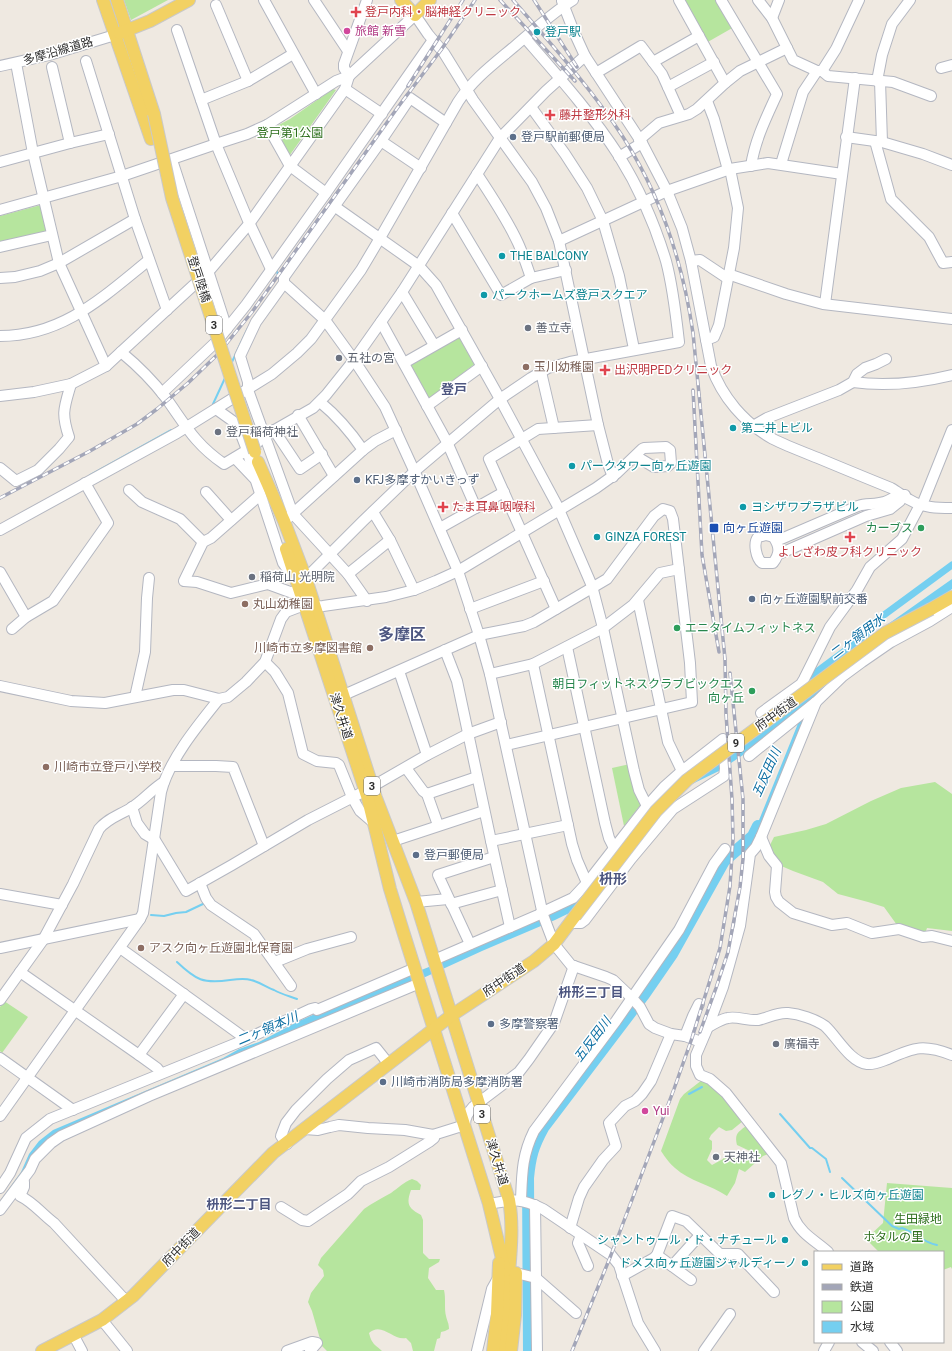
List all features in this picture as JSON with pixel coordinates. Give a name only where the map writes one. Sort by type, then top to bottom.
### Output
[{"type":"main road","name":"3","points":[[103,0],[113,30],[126,48]]},
{"type":"main road","name":"3","points":[[117,0],[125,26],[126,48]]},
{"type":"main road","points":[[113,30],[150,21],[189,0]]},
{"type":"main road","points":[[401,0],[415,15],[430,0]]},
{"type":"main road","name":"登戸陸橋","points":[[126,48],[163,175],[172,198],[253,455]]},
{"type":"main road","name":"津久井道","points":[[253,455],[288,518],[300,579]]},
{"type":"main road","name":"津久井道","points":[[253,455],[310,607],[369,789],[393,841],[416,902],[479,1102],[524,1202],[512,1212],[507,1316],[502,1351]]},
{"type":"main road","name":"府中街道","points":[[42,1351],[74,1336],[102,1320],[133,1296],[273,1153],[287,1144],[434,1028],[534,961],[554,944],[656,811],[687,780],[885,633],[952,597]]},
{"type":"main road","name":"津久井道","points":[[369,789],[375,824],[390,889],[489,1204],[503,1259],[508,1286]]},
{"type":"main road","points":[[416,973],[424,959],[435,961]]},
{"type":"main road","name":"3","points":[[502,1351],[528,1276],[515,1239],[512,1212]]},
{"type":"main road","name":"3","points":[[497,1240],[500,1275],[496,1330],[502,1351]]},
{"type":"street","points":[[264,0],[316,94]]},
{"type":"street","points":[[314,0],[348,51]]},
{"type":"street","points":[[350,76],[344,68],[344,64],[367,0]]},
{"type":"street","points":[[679,0],[725,83]]},
{"type":"street","points":[[721,0],[777,94],[754,146],[751,166]]},
{"type":"street","points":[[758,0],[772,18],[793,60],[820,71],[828,76],[893,82],[931,96]]},
{"type":"street","points":[[772,18],[779,0]]},
{"type":"street","points":[[781,164],[803,92],[836,49],[859,0]]},
{"type":"street","points":[[906,1],[892,24],[882,55],[879,81],[878,141],[891,199],[929,237],[943,263],[952,262]]},
{"type":"street","points":[[0,530],[186,427],[248,390],[290,361],[311,339],[361,270],[446,123],[467,90],[476,80],[566,2],[574,32],[585,56],[640,142],[667,191],[682,228],[692,261],[711,366],[717,382],[734,406],[753,426],[780,442],[903,494],[910,500],[922,502],[952,502]]},
{"type":"street","points":[[216,5],[248,81]]},
{"type":"street","points":[[0,210],[157,165],[247,134],[267,125],[336,81],[350,76],[415,15],[444,53],[467,90],[532,182],[546,208],[559,241],[598,425],[612,477]]},
{"type":"street","name":"多摩沿線道路","points":[[0,66],[49,55],[113,30]]},
{"type":"street","points":[[177,30],[216,144],[250,224],[273,266]]},
{"type":"street","points":[[653,62],[699,36]]},
{"type":"street","points":[[260,495],[211,538],[203,542],[184,581],[197,582],[231,592],[268,584],[290,592],[295,592],[300,579],[330,554],[447,442],[500,399],[541,372],[561,364],[584,359],[679,342],[673,297],[666,262],[656,232],[643,202],[619,157],[601,129],[561,78],[525,38]]},
{"type":"street","points":[[162,394],[217,341],[246,305],[326,194],[433,40]]},
{"type":"street","points":[[596,73],[641,46],[662,74],[681,116]]},
{"type":"street","points":[[619,157],[640,142],[659,123],[689,114],[707,101],[725,83],[740,71],[787,48]]},
{"type":"street","points":[[201,100],[248,81],[293,54]]},
{"type":"street","points":[[300,579],[290,573],[283,563],[255,478],[253,455],[254,446],[264,436],[298,415],[313,408],[320,402],[354,360],[402,292],[500,138],[585,56]]},
{"type":"street","points":[[86,61],[135,219],[167,310]]},
{"type":"street","points":[[668,87],[714,62]]},
{"type":"street","points":[[16,63],[33,153],[59,263],[106,366]]},
{"type":"street","points":[[941,68],[952,65]]},
{"type":"street","points":[[52,67],[70,143]]},
{"type":"street","points":[[0,396],[34,392],[70,384],[106,366],[122,352],[209,271],[250,224],[345,89],[350,76]]},
{"type":"street","points":[[825,304],[846,136],[855,78]]},
{"type":"street","points":[[345,89],[382,114]]},
{"type":"street","points":[[368,600],[330,554],[288,518],[264,436],[248,390],[248,382],[240,356],[256,322],[284,283],[284,277],[410,98],[446,123]]},
{"type":"street","points":[[706,340],[714,337],[716,331],[734,248],[738,208],[729,169],[707,101]]},
{"type":"street","points":[[531,107],[565,154],[586,188],[603,221],[620,276],[634,349]]},
{"type":"street","points":[[267,125],[290,166],[326,194]]},
{"type":"street","points":[[0,162],[109,134]]},
{"type":"street","points":[[846,136],[878,141],[923,154],[952,165]]},
{"type":"street","points":[[381,141],[420,168]]},
{"type":"street","points":[[172,160],[227,329]]},
{"type":"street","points":[[559,241],[667,191],[729,169],[768,163],[842,174]]},
{"type":"street","points":[[157,165],[198,280],[217,341]]},
{"type":"street","points":[[477,174],[497,203],[519,245],[531,278]]},
{"type":"street","points":[[334,206],[419,266],[436,285],[560,510],[592,586],[603,628],[639,790],[647,806]]},
{"type":"street","points":[[452,213],[501,295],[531,278],[566,270]]},
{"type":"street","points":[[0,278],[15,277],[40,271],[59,263],[135,219]]},
{"type":"street","points":[[0,247],[52,235]]},
{"type":"street","points":[[0,336],[29,334],[51,328],[81,313],[149,260]]},
{"type":"street","points":[[692,261],[700,260],[728,276],[786,294],[825,304],[952,319]]},
{"type":"street","points":[[284,283],[325,320],[385,406],[458,571],[490,674],[543,913],[554,944],[571,965],[589,970],[613,980],[635,1002],[649,1024],[671,1034],[685,1036],[701,1042]]},
{"type":"street","points":[[402,292],[434,345]]},
{"type":"street","points":[[381,322],[447,442],[476,508]]},
{"type":"street","points":[[404,363],[462,330]]},
{"type":"street","points":[[122,352],[150,379],[201,445],[224,464],[235,458],[253,455]]},
{"type":"street","points":[[753,426],[766,418],[839,390],[853,382],[857,374],[865,368],[886,359]]},
{"type":"street","points":[[427,406],[482,366]]},
{"type":"street","points":[[541,372],[554,428]]},
{"type":"street","points":[[228,373],[234,382],[238,395]]},
{"type":"street","points":[[853,382],[874,384],[910,384],[952,375]]},
{"type":"street","points":[[0,468],[16,481],[38,470],[69,437],[63,417],[63,411],[70,384]]},
{"type":"street","points":[[320,402],[352,433],[362,450]]},
{"type":"street","points":[[216,408],[237,424],[253,455]]},
{"type":"street","points":[[298,415],[334,476]]},
{"type":"street","points":[[556,609],[489,459],[538,429],[598,425]]},
{"type":"street","points":[[274,430],[300,469],[322,454]]},
{"type":"street","points":[[288,518],[362,450],[396,430]]},
{"type":"street","points":[[788,723],[765,712],[801,684],[830,627],[857,590],[870,567],[902,539],[922,502],[952,430]]},
{"type":"street","points":[[235,458],[255,478]]},
{"type":"street","points":[[0,686],[71,701],[105,703],[173,690],[184,690],[219,699],[228,697],[265,662],[281,619],[286,612],[297,607],[310,607],[368,600],[414,590],[458,571],[612,477],[631,460]]},
{"type":"street","points":[[12,629],[26,617],[53,601],[108,523],[85,483]]},
{"type":"street","points":[[129,490],[142,502],[180,519],[203,542]]},
{"type":"street","points":[[206,492],[231,520]]},
{"type":"street","points":[[440,528],[504,492]]},
{"type":"street","points":[[774,538],[779,547],[779,554],[773,564],[762,563],[757,557],[756,538],[758,537],[766,535],[781,539],[858,506],[884,502],[895,496],[903,494]]},
{"type":"street","points":[[779,554],[866,516],[890,509],[900,501],[903,494]]},
{"type":"street","points":[[922,502],[931,507],[952,508]]},
{"type":"street","points":[[340,697],[479,635],[524,626],[534,622],[611,575],[657,513],[663,509],[672,514],[690,663],[692,702],[506,745]]},
{"type":"street","points":[[373,512],[390,540],[414,590]]},
{"type":"street","points":[[786,537],[784,543],[787,548],[791,549]]},
{"type":"street","points":[[348,574],[390,540]]},
{"type":"street","points":[[490,674],[533,664],[603,628],[638,600],[660,573],[679,569]]},
{"type":"street","points":[[0,572],[5,591],[26,617]]},
{"type":"street","points":[[135,697],[145,652],[149,578]]},
{"type":"street","points":[[470,609],[544,582]]},
{"type":"street","points":[[638,600],[668,742],[682,771]]},
{"type":"street","points":[[750,756],[788,723],[814,704],[843,676],[885,646],[952,607]]},
{"type":"street","points":[[567,647],[605,823],[609,838],[614,848]]},
{"type":"street","points":[[445,650],[457,681],[510,927]]},
{"type":"street","points":[[265,662],[275,672],[288,693],[303,754],[316,760],[339,764],[352,797],[360,811],[375,824]]},
{"type":"street","points":[[533,664],[568,825],[577,860],[587,883]]},
{"type":"street","points":[[399,670],[428,755]]},
{"type":"street","points":[[0,1116],[140,919],[143,913],[161,792],[164,782],[185,744],[219,699]]},
{"type":"street","points":[[814,704],[761,837],[750,854],[740,926],[723,987],[695,1060],[697,1070],[700,1075],[710,1079],[726,1093],[748,1119],[781,1163],[797,1225],[827,1251]]},
{"type":"street","points":[[132,807],[137,823],[146,834],[155,840],[186,891],[308,820],[369,789],[428,755],[468,734],[501,722]]},
{"type":"street","points":[[435,961],[470,944],[539,915],[573,898],[587,883],[647,806],[664,787],[723,739],[724,776],[673,809],[631,859],[585,920],[581,923],[572,920]]},
{"type":"street","points":[[172,766],[233,767],[264,846]]},
{"type":"street","points":[[406,768],[423,791],[427,794],[438,826]]},
{"type":"street","points":[[427,794],[477,777]]},
{"type":"street","points":[[0,1000],[43,940],[99,829],[104,823],[132,807],[164,782]]},
{"type":"street","points":[[393,841],[484,811]]},
{"type":"street","points":[[491,841],[568,825]]},
{"type":"street","points":[[761,837],[769,856],[777,866],[776,897],[779,902],[793,913],[832,925],[847,923],[872,933],[896,928],[923,937],[932,936],[952,941]]},
{"type":"street","points":[[537,1351],[528,1276],[522,1167],[525,1151],[534,1131],[635,1002],[679,930],[714,864],[725,849]]},
{"type":"street","points":[[470,944],[438,875],[494,856]]},
{"type":"street","points":[[200,883],[206,898],[212,905],[254,934],[291,986]]},
{"type":"street","points":[[416,902],[450,901],[502,890]]},
{"type":"street","points":[[0,894],[62,905]]},
{"type":"street","points":[[0,948],[140,919]]},
{"type":"street","points":[[275,962],[307,949],[351,937]]},
{"type":"street","points":[[120,948],[246,1040]]},
{"type":"street","points":[[305,1129],[318,1130],[339,1125],[406,1130],[433,1135],[465,1125],[465,1118],[468,1113],[479,1102],[519,1072],[554,1023],[574,966]]},
{"type":"street","points":[[20,972],[139,1055],[157,1068],[161,1073]]},
{"type":"street","points":[[0,1187],[10,1173],[26,1138],[50,1119],[246,1040],[311,1009],[315,1008],[317,1010],[416,973]]},
{"type":"street","points":[[0,1210],[24,1178],[35,1159],[51,1142],[61,1136],[416,973]]},
{"type":"street","points":[[139,1055],[184,994]]},
{"type":"street","points":[[685,1036],[692,1016],[699,1004]]},
{"type":"street","points":[[708,1027],[728,1017],[757,1020],[777,1014],[796,1014],[820,1023],[826,1027],[846,1051],[862,1063],[875,1064],[914,1048],[922,1047],[952,1054]]},
{"type":"street","points":[[570,1228],[584,1187],[603,1160],[616,1146],[609,1123],[625,1106],[635,1101],[647,1087],[671,1034]]},
{"type":"street","points":[[287,1144],[281,1136],[286,1123],[296,1110],[327,1079],[349,1060],[376,1048],[388,1063]]},
{"type":"street","points":[[0,1058],[74,1110]]},
{"type":"street","points":[[282,1207],[296,1216],[308,1221],[348,1194],[361,1181],[389,1167],[429,1142],[434,1138],[433,1135]]},
{"type":"street","points":[[24,1178],[24,1187],[20,1196],[28,1200],[54,1223],[126,1301]]},
{"type":"street","points":[[489,1204],[524,1202],[543,1209],[611,1255],[619,1265],[638,1323],[655,1351]]},
{"type":"street","points":[[622,1276],[657,1255],[672,1216],[686,1221],[720,1254],[738,1254],[774,1292]]},
{"type":"street","points":[[581,1235],[578,1243],[588,1266]]},
{"type":"street","points":[[672,1266],[700,1235]]},
{"type":"street","points":[[657,1255],[691,1280]]},
{"type":"street","points":[[477,1351],[492,1289],[500,1275]]},
{"type":"street","points":[[528,1276],[576,1313]]},
{"type":"street","points":[[704,1351],[730,1314]]},
{"type":"street","points":[[102,1320],[127,1351]]},
{"type":"street","points":[[74,1336],[82,1351]]},
{"type":"street","points":[[287,1351],[312,1342],[317,1343],[310,1351]]},
{"type":"street","points":[[863,1343],[873,1351]]},
{"type":"green space","points":[[124,0],[168,0],[131,20]]},
{"type":"green space","points":[[718,0],[734,27],[706,43],[683,1]]},
{"type":"green space","name":"登戸第1公園","points":[[333,89],[336,90],[287,159],[273,128],[290,119]]},
{"type":"green space","points":[[41,205],[48,231],[0,244],[0,216]]},
{"type":"green space","points":[[460,336],[476,363],[428,400],[409,365]]},
{"type":"green space","points":[[630,764],[642,803],[624,826],[612,768]]},
{"type":"green space","points":[[935,782],[952,794],[952,931],[927,928],[925,934],[897,925],[884,907],[838,894],[823,882],[779,865],[769,847],[774,837],[826,824],[871,801],[901,788]]},
{"type":"green space","points":[[4,1001],[28,1017],[2,1053],[0,1051],[0,1007]]},
{"type":"green space","points":[[702,1080],[721,1094],[743,1121],[732,1130],[726,1131],[719,1127],[711,1135],[709,1139],[712,1141],[712,1149],[707,1160],[712,1165],[723,1159],[727,1154],[733,1152],[735,1158],[745,1161],[750,1151],[737,1145],[736,1138],[738,1133],[747,1125],[771,1153],[763,1156],[745,1172],[739,1169],[735,1183],[727,1196],[693,1180],[681,1172],[671,1164],[661,1151],[680,1099]]},
{"type":"green space","points":[[412,1179],[421,1185],[420,1190],[411,1190],[409,1205],[413,1210],[421,1215],[423,1220],[423,1253],[429,1259],[440,1259],[439,1262],[429,1268],[428,1278],[436,1290],[444,1290],[445,1313],[449,1329],[441,1332],[440,1338],[437,1339],[434,1351],[413,1351],[411,1343],[406,1338],[397,1337],[378,1329],[369,1333],[373,1342],[382,1351],[327,1351],[322,1346],[308,1302],[311,1293],[324,1276],[323,1270],[318,1265],[321,1258],[364,1209]]},
{"type":"green space","name":"生田緑地","points":[[887,1183],[952,1188],[952,1269],[951,1267],[944,1270],[944,1251],[878,1251],[866,1239],[883,1223]]},
{"type":"water","points":[[952,579],[952,589],[855,660],[825,687],[756,840],[749,847],[749,835],[755,830],[799,721],[773,731],[743,755],[719,771],[692,784],[663,810],[590,903],[386,995],[63,1132],[0,1208],[0,1201],[21,1172],[29,1154],[39,1141],[53,1130],[223,1058],[239,1049],[259,1042],[299,1021],[356,996],[444,961],[580,898],[665,794],[881,629]]},
{"type":"waterway","points":[[276,270],[280,279]]},
{"type":"waterway","points":[[231,364],[248,328]]},
{"type":"waterway","points":[[213,404],[225,378]]},
{"type":"waterway","points":[[90,475],[171,430]]},
{"type":"waterway","name":"二ヶ領用水","points":[[811,676],[866,635],[869,626],[952,565]]},
{"type":"waterway","name":"五反田川","points":[[529,1351],[528,1178],[534,1146],[543,1128],[643,996],[672,954],[724,861],[753,836],[758,826]]},
{"type":"waterway","name":"二ヶ領本川","points":[[710,879],[716,877]]},
{"type":"waterway","points":[[151,915],[164,916],[186,912],[205,903]]},
{"type":"waterway","points":[[177,962],[195,977],[206,981],[249,979],[279,993],[297,999]]},
{"type":"waterway","points":[[689,1094],[702,1087]]},
{"type":"waterway","points":[[780,1114],[810,1148],[826,1159],[830,1172]]},
{"type":"waterway","points":[[842,1178],[892,1226],[907,1230],[927,1242],[937,1245]]},
{"type":"railway","points":[[408,86],[463,0]]},
{"type":"railway","points":[[0,498],[90,451],[137,424],[188,383],[218,354],[252,312],[398,107],[441,50],[475,0]]},
{"type":"railway","points":[[500,0],[575,81]]},
{"type":"railway","points":[[513,0],[598,101],[623,137],[649,183],[676,256],[689,307],[693,333],[725,659],[726,714],[732,799],[733,839],[730,886],[720,948],[692,1038],[674,1089],[611,1255],[572,1351]]},
{"type":"railway","points":[[534,0],[577,67]]},
{"type":"railway","points":[[693,390],[702,555],[719,652]]},
{"type":"railway","points":[[700,1032],[728,952],[740,887],[743,859],[743,799],[730,673]]},
{"type":"place","name":"登戸内科・脳神経クリニック","points":[[356,12]]},
{"type":"place","name":"旅館 新雪","points":[[347,31]]},
{"type":"place","name":"登戸駅","points":[[537,32]]},
{"type":"place","name":"藤井整形外科","points":[[550,115]]},
{"type":"place","name":"登戸駅前郵便局","points":[[513,137]]},
{"type":"place","name":"THE BALCONY","points":[[502,256]]},
{"type":"place","name":"パークホームズ登戸スクエア","points":[[484,295]]},
{"type":"place","name":"善立寺","points":[[528,328]]},
{"type":"place","name":"五社の宮","points":[[339,358]]},
{"type":"place","name":"玉川幼稚園","points":[[526,367]]},
{"type":"place","name":"出沢明PEDクリニック","points":[[605,370]]},
{"type":"place","name":"第二井上ビル","points":[[733,428]]},
{"type":"place","name":"登戸稲荷神社","points":[[218,432]]},
{"type":"place","name":"パークタワー向ヶ丘遊園","points":[[572,466]]},
{"type":"place","name":"KFJ多摩すかいきっず","points":[[357,480]]},
{"type":"place","name":"たま耳鼻咽喉科","points":[[443,507]]},
{"type":"place","name":"ヨシザワプラザビル","points":[[743,507]]},
{"type":"place","name":"向ヶ丘遊園","points":[[714,528]]},
{"type":"place","name":"カーブス","points":[[921,528]]},
{"type":"place","name":"GINZA FOREST","points":[[597,537]]},
{"type":"place","name":"よしざわ皮フ科クリニック","points":[[850,537]]},
{"type":"place","name":"稲荷山 光明院","points":[[252,577]]},
{"type":"place","name":"向ヶ丘遊園駅前交番","points":[[752,599]]},
{"type":"place","name":"丸山幼稚園","points":[[245,604]]},
{"type":"place","name":"エニタイムフィットネス","points":[[677,628]]},
{"type":"place","name":"川崎市立多摩図書館","points":[[370,648]]},
{"type":"place","name":"朝日フィットネスクラブビックエス 向ヶ丘","points":[[752,691]]},
{"type":"place","name":"川崎市立登戸小学校","points":[[46,767]]},
{"type":"place","name":"登戸郵便局","points":[[416,855]]},
{"type":"place","name":"アスク向ヶ丘遊園北保育園","points":[[141,948]]},
{"type":"place","name":"多摩警察署","points":[[491,1024]]},
{"type":"place","name":"廣福寺","points":[[776,1044]]},
{"type":"place","name":"川崎市消防局多摩消防署","points":[[383,1082]]},
{"type":"place","name":"Yui","points":[[645,1111]]},
{"type":"place","name":"天神社","points":[[716,1157]]},
{"type":"place","name":"レグノ・ヒルズ向ヶ丘遊園","points":[[772,1195]]},
{"type":"place","name":"シャントゥール・ド・ナチュール","points":[[785,1240]]},
{"type":"place","name":"ドメス向ヶ丘遊園ジャルディーノ","points":[[805,1263]]},
{"type":"district","name":"登戸","points":[[454,389]]},
{"type":"district","name":"多摩区","points":[[402,634]]},
{"type":"district","name":"枡形","points":[[613,879]]},
{"type":"district","name":"枡形三丁目","points":[[591,992]]},
{"type":"district","name":"枡形二丁目","points":[[239,1204]]},
{"type":"park label","name":"ホタルの里","points":[[893,1237]]}]
